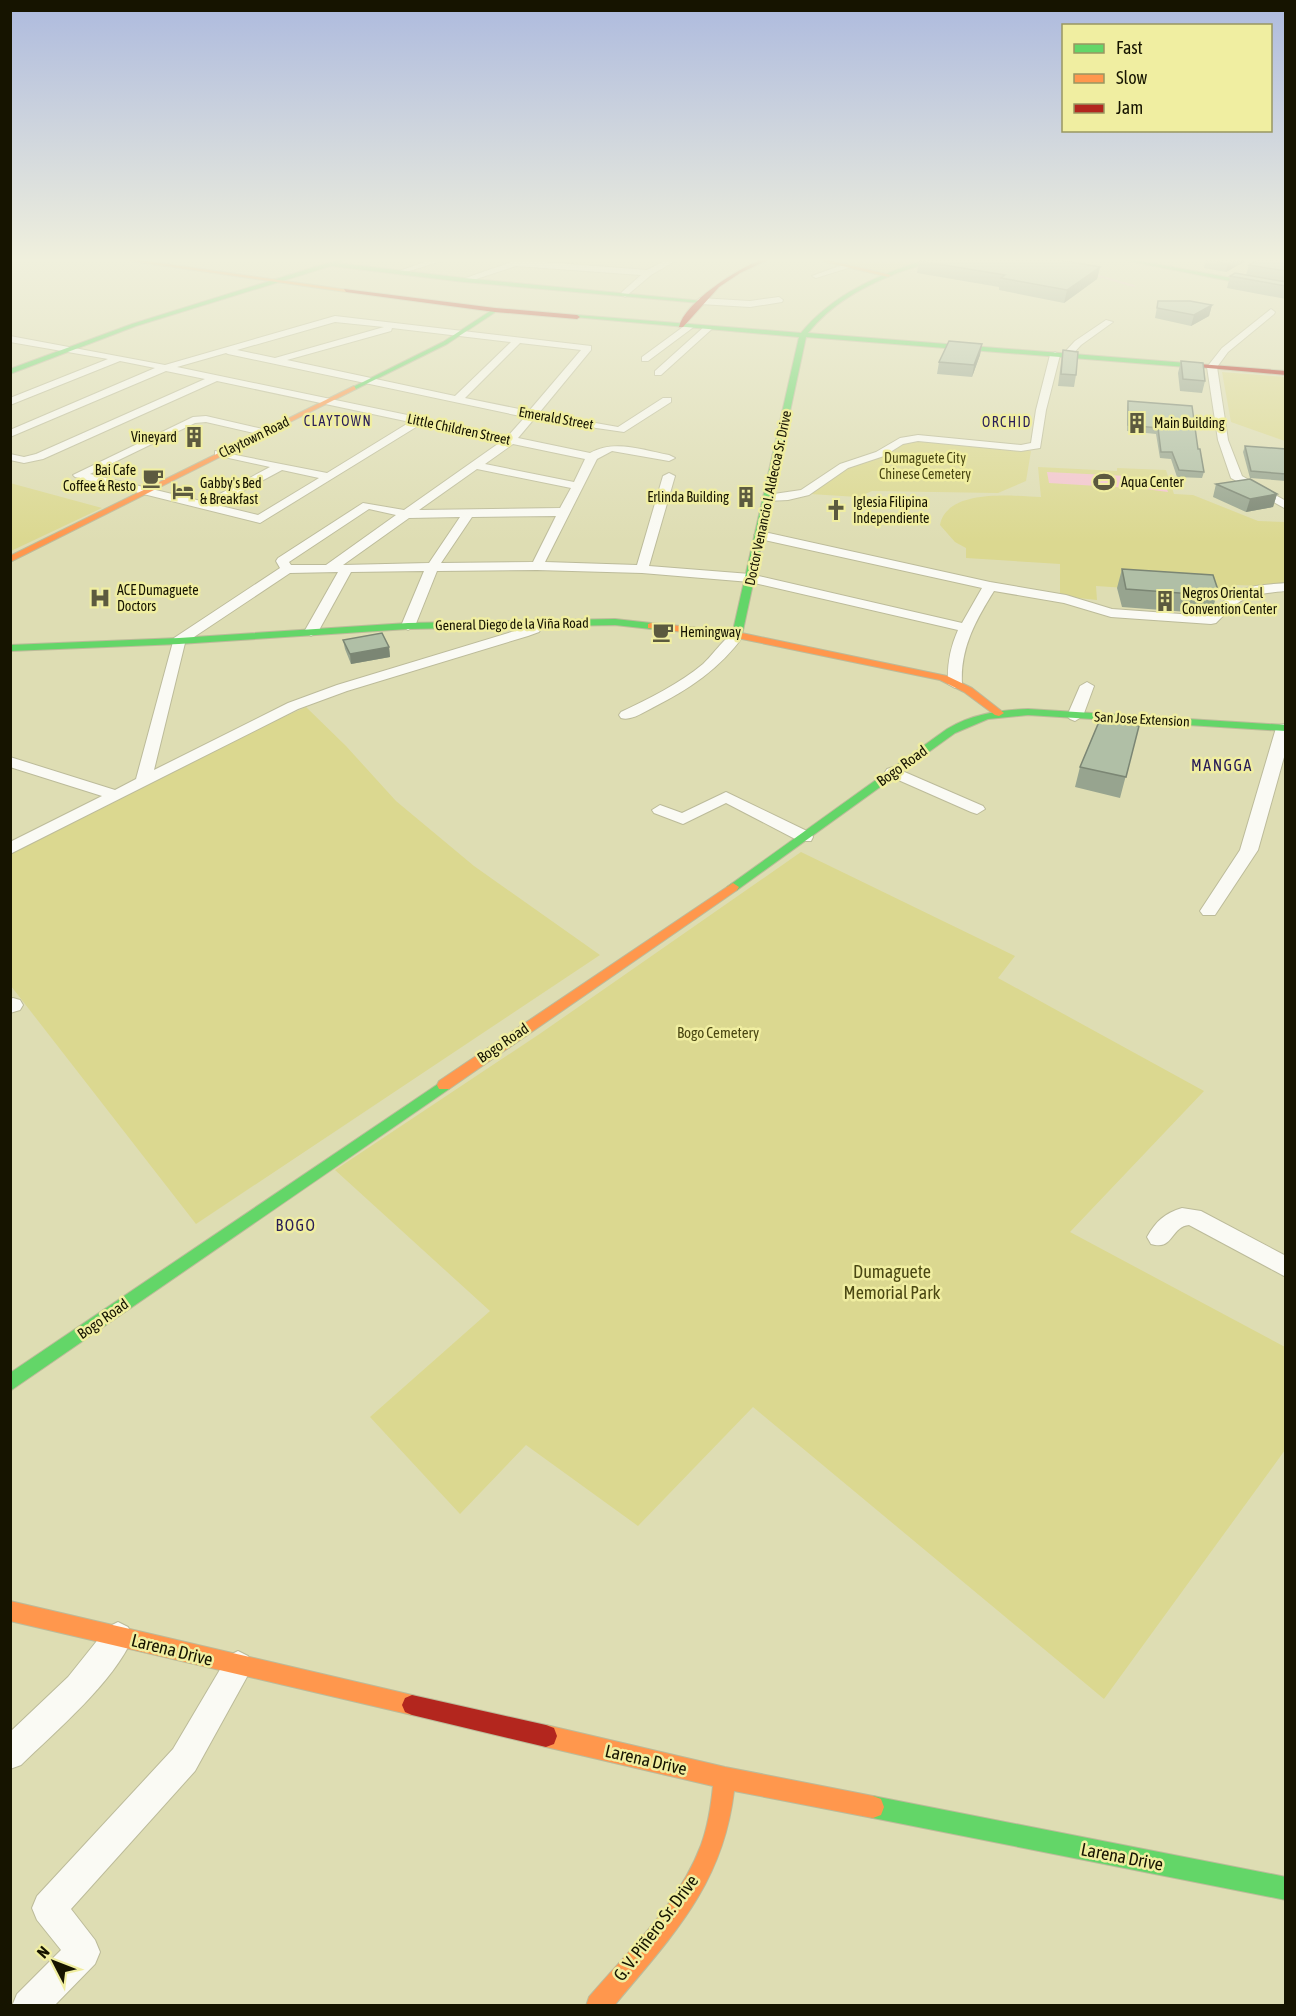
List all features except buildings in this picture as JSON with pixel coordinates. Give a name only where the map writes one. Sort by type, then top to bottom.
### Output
[{"type":"main road","points":[[10,372],[54,354]]},
{"type":"main road","name":"Claytown Road","points":[[10,560],[219,453],[422,354]]},
{"type":"main road","name":"Doctor Venancio I. Aldecoa Sr. Drive","points":[[737,635],[799,354]]},
{"type":"main road","points":[[1037,354],[1286,373]]},
{"type":"main road","name":"General Diego de la Viña Road","points":[[10,648],[179,641],[408,626],[615,622],[737,635],[943,678],[975,695],[999,713]]},
{"type":"main road","name":"San Jose Extension","points":[[999,713],[1285,728]]},
{"type":"main road","name":"Bogo Road","points":[[10,1383],[805,837],[962,724],[999,713]]},
{"type":"main road","name":"Larena Drive","points":[[10,1611],[725,1778],[1286,1889]]},
{"type":"main road","name":"G. V. Piñero Sr. Drive","points":[[598,2006],[668,1920],[705,1862],[718,1826],[725,1778]]},
{"type":"street","name":"Little Children Street","points":[[95,354],[592,458]]},
{"type":"street","points":[[10,434],[164,368],[211,354]]},
{"type":"street","name":"Emerald Street","points":[[244,354],[532,415],[620,430],[668,400]]},
{"type":"street","points":[[276,361],[300,354]]},
{"type":"street","points":[[458,399],[504,354]]},
{"type":"street","points":[[327,569],[511,440],[583,354]]},
{"type":"street","points":[[645,359],[651,354]]},
{"type":"street","points":[[658,373],[679,354]]},
{"type":"street","points":[[767,498],[805,493],[844,466],[880,454],[900,441],[918,438],[1021,448],[1036,446],[1041,410],[1063,354]]},
{"type":"street","points":[[1222,354],[1212,367],[1223,440],[1237,478],[1286,506]]},
{"type":"street","points":[[10,402],[118,358]]},
{"type":"street","points":[[10,457],[24,460],[39,457],[216,378]]},
{"type":"street","points":[[262,432],[206,420],[193,420],[78,475],[260,519],[419,421]]},
{"type":"street","points":[[537,567],[592,458],[605,449],[612,448],[669,458]]},
{"type":"street","points":[[219,453],[327,476]]},
{"type":"street","points":[[475,465],[578,486]]},
{"type":"street","points":[[206,506],[280,466]]},
{"type":"street","points":[[642,569],[669,476]]},
{"type":"street","points":[[287,569],[282,561],[367,505],[406,514],[565,512]]},
{"type":"street","points":[[408,626],[432,568],[469,513]]},
{"type":"street","points":[[760,535],[990,586],[1066,599],[1111,613],[1211,620],[1234,597],[1247,591],[1284,589]]},
{"type":"street","points":[[143,782],[179,641],[287,569],[537,567],[642,569],[750,578],[964,628]]},
{"type":"street","points":[[311,632],[346,569]]},
{"type":"street","points":[[955,684],[953,669],[964,628],[990,586]]},
{"type":"street","points":[[10,849],[292,706],[342,688],[523,633],[534,629],[538,623]]},
{"type":"street","name":"Doctor Venancio I. Aldecoa Sr. Drive","points":[[626,715],[661,699],[703,673],[718,661],[737,635]]},
{"type":"street","points":[[1075,716],[1087,686]]},
{"type":"street","points":[[1209,911],[1249,850],[1285,728]]},
{"type":"street","points":[[10,762],[115,795]]},
{"type":"street","points":[[893,772],[977,809]]},
{"type":"street","points":[[660,810],[683,819],[726,797],[805,837]]},
{"type":"street","points":[[1159,1237],[1179,1216],[1193,1217],[1286,1268]]},
{"type":"street","points":[[10,1754],[79,1688],[118,1637]]},
{"type":"street","points":[[30,2006],[83,1952],[49,1908],[184,1760],[238,1666]]},
{"type":"green space","points":[[1222,372],[1285,377],[1285,441],[1231,422]]},
{"type":"green space","name":"Dumaguete City Chinese Cemetery","points":[[917,439],[1031,451],[1026,481],[998,493],[872,491],[858,497],[810,494],[850,466]]},
{"type":"green space","points":[[1038,467],[1117,471],[1117,468],[1166,470],[1174,494],[1193,495],[1258,521],[1284,522],[1285,587],[1237,585],[1217,594],[1096,586],[1097,600],[1060,596],[1060,564],[966,558],[966,548],[955,542],[940,525],[945,513],[955,505],[983,497],[1041,497]]},
{"type":"green space","points":[[10,483],[102,508],[11,551]]},
{"type":"green space","points":[[306,707],[346,746],[396,801],[474,866],[600,955],[196,1224],[11,986],[11,854],[175,766]]},
{"type":"green space","name":"Dumaguete Memorial Park","points":[[801,852],[1015,956],[998,978],[1204,1091],[1070,1232],[1285,1347],[1285,1450],[1104,1699],[753,1407],[638,1526],[526,1445],[460,1514],[370,1417],[490,1311],[335,1170],[541,1033]]},
{"type":"shaded area","points":[[1047,472],[1127,476],[1130,488],[1049,483]]},
{"type":"shaded area","points":[[1137,479],[1163,479],[1168,492],[1138,488]]},
{"type":"traffic: fast","points":[[10,372],[57,354]]},
{"type":"traffic: fast","points":[[354,388],[423,354]]},
{"type":"traffic: fast","points":[[737,635],[799,354]]},
{"type":"traffic: fast","points":[[1047,354],[1199,366]]},
{"type":"traffic: fast","points":[[10,648],[179,641],[408,626],[615,622],[651,626]]},
{"type":"traffic: fast","points":[[733,887],[951,731],[978,719],[998,714],[1028,712],[1286,728]]},
{"type":"traffic: fast","points":[[10,1383],[444,1085]]},
{"type":"traffic: fast","points":[[873,1807],[1286,1889]]},
{"type":"traffic: slow","points":[[10,560],[354,388]]},
{"type":"traffic: slow","points":[[651,626],[737,635],[943,678],[968,690],[999,713]]},
{"type":"traffic: slow","points":[[444,1085],[733,887]]},
{"type":"traffic: slow","points":[[10,1611],[412,1705]]},
{"type":"traffic: slow","points":[[546,1736],[725,1778],[873,1807]]},
{"type":"traffic: slow","points":[[598,2006],[662,1930],[703,1868],[715,1838],[725,1778]]},
{"type":"traffic: jam","points":[[1199,366],[1286,373]]},
{"type":"traffic: jam","points":[[412,1705],[546,1736]]},
{"type":"place","name":"Main Building","points":[[1137,423]]},
{"type":"place","name":"Vineyard","points":[[194,437]]},
{"type":"place","name":"Bai Cafe Coffee & Resto","points":[[153,478]]},
{"type":"place","name":"Aqua Center","points":[[1104,482]]},
{"type":"place","name":"Gabby's Bed & Breakfast","points":[[183,491]]},
{"type":"place","name":"Erlinda Building","points":[[746,497]]},
{"type":"place","name":"Iglesia Filipina Independiente","points":[[836,510]]},
{"type":"place","name":"ACE Dumaguete Doctors","points":[[100,598]]},
{"type":"place","name":"Negros Oriental Convention Center","points":[[1165,601]]},
{"type":"place","name":"Hemingway","points":[[663,632]]},
{"type":"district","name":"CLAYTOWN","points":[[338,421]]},
{"type":"district","name":"ORCHID","points":[[1007,422]]},
{"type":"district","name":"MANGGA","points":[[1222,765]]},
{"type":"district","name":"BOGO","points":[[296,1225]]},
{"type":"park label","name":"Bogo Cemetery","points":[[718,1033]]}]
